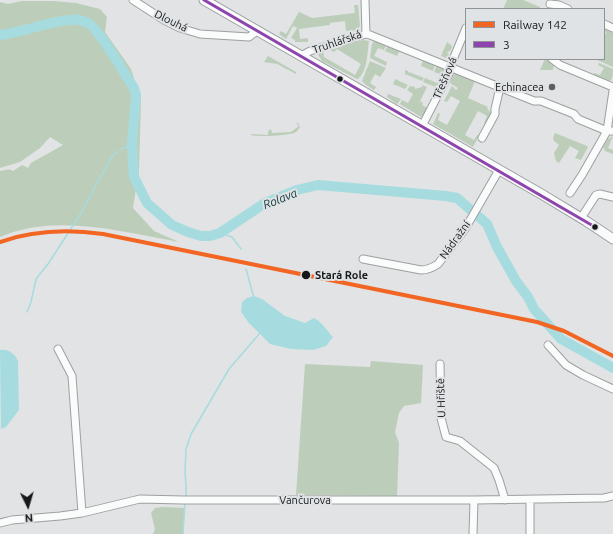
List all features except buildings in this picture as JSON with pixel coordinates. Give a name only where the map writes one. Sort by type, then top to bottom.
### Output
[{"type":"main road","points":[[204,0],[499,170],[581,218],[613,239]]},
{"type":"street","name":"Dlouhá","points":[[133,0],[164,20],[180,28],[200,34],[249,37],[257,31]]},
{"type":"street","name":"Truhlářská","points":[[301,56],[310,51],[366,34],[365,0]]},
{"type":"street","points":[[550,4],[559,5],[566,8]]},
{"type":"street","name":"Třešňová","points":[[422,126],[452,68],[452,62],[465,30]]},
{"type":"street","points":[[366,34],[534,101],[541,101],[574,114],[578,119],[610,131]]},
{"type":"street","points":[[553,60],[560,65],[613,87]]},
{"type":"street","points":[[482,138],[496,114],[495,109],[500,87]]},
{"type":"street","points":[[570,193],[610,131],[613,91]]},
{"type":"street","name":"Nádražní","points":[[363,259],[421,270],[433,268],[438,264],[465,229],[499,170]]},
{"type":"street","points":[[581,218],[596,195],[600,194],[613,197]]},
{"type":"street","points":[[548,345],[566,366],[613,389]]},
{"type":"street","points":[[58,349],[72,376],[82,513]]},
{"type":"street","name":"U Hřiště","points":[[440,364],[441,418],[446,438],[460,441],[494,468],[505,500]]},
{"type":"street","name":"Vančurova","points":[[0,523],[12,520],[82,513],[145,498],[183,500],[530,500],[604,498],[613,496]]},
{"type":"street","points":[[473,534],[474,500]]},
{"type":"street","points":[[530,500],[530,534]]},
{"type":"green space","points":[[507,0],[523,0],[540,7],[540,8],[503,8]]},
{"type":"green space","points":[[22,1],[76,3],[100,9],[107,17],[105,32],[131,69],[141,101],[139,170],[133,208],[154,231],[179,242],[112,230],[66,225],[44,226],[22,230],[0,237],[0,171],[8,169],[13,171],[22,165],[28,168],[31,163],[63,145],[50,137],[40,148],[20,162],[0,168],[0,2],[8,4]]},
{"type":"green space","points":[[354,5],[358,5],[360,26],[356,30],[346,31],[345,21],[330,23],[330,25],[299,29],[300,39],[308,38],[308,42],[295,42],[295,40],[291,38],[297,28],[293,26],[286,39],[279,34],[281,31],[286,34],[299,12],[312,18],[355,13]]},
{"type":"green space","points":[[605,26],[613,30],[613,67],[597,60],[605,60]]},
{"type":"green space","points":[[363,40],[369,41],[364,71],[358,79],[322,61],[317,53],[323,51],[324,57],[355,75],[361,64],[337,49],[334,52],[328,49]]},
{"type":"green space","points":[[374,41],[386,45],[384,50],[378,48],[374,56],[387,62],[386,66],[370,58],[372,44]]},
{"type":"green space","points":[[447,42],[452,47],[450,51],[447,52],[449,55],[446,58],[441,56]]},
{"type":"green space","points":[[388,45],[400,50],[397,56],[385,51]]},
{"type":"green space","points":[[268,56],[296,72],[296,74],[277,64],[264,62]]},
{"type":"green space","points":[[423,60],[435,65],[433,71],[421,66]]},
{"type":"green space","points":[[545,60],[551,60],[554,65],[553,70],[540,70]]},
{"type":"green space","points":[[370,61],[386,68],[380,77],[375,74],[370,83],[376,87],[374,90],[362,81]]},
{"type":"green space","points":[[599,63],[613,69],[612,77],[609,82],[592,77],[594,73],[600,75],[604,68],[598,65]]},
{"type":"green space","points":[[437,65],[445,72],[438,88],[423,82],[425,78],[437,83],[440,74],[434,72]]},
{"type":"green space","points":[[405,70],[408,71],[408,73],[409,72],[424,78],[422,81],[405,74]]},
{"type":"green space","points":[[457,73],[475,81],[468,98],[488,107],[487,108],[490,112],[492,110],[486,125],[484,123],[487,116],[478,111],[465,135],[474,140],[477,135],[479,136],[473,147],[433,124],[438,113],[440,114],[438,120],[447,125],[460,101],[451,96],[447,102],[444,101],[452,86],[456,90],[458,88],[450,83],[453,76]]},
{"type":"green space","points":[[395,79],[408,85],[405,89],[393,84]]},
{"type":"green space","points":[[422,85],[427,87],[420,101],[423,103],[422,105],[428,108],[421,117],[400,104],[402,100],[408,103],[413,94],[407,90],[410,86],[415,87],[415,89],[422,87]]},
{"type":"green space","points":[[388,94],[401,99],[397,104],[387,97]]},
{"type":"green space","points":[[296,123],[298,123],[300,127],[296,132],[274,136],[251,135],[268,135],[268,131],[271,129],[272,133],[291,132],[299,126]]},
{"type":"green space","points":[[555,133],[588,147],[581,160],[575,158],[579,151],[570,146],[559,163],[556,161],[554,153],[559,145],[553,138]]},
{"type":"green space","points":[[613,136],[608,148],[613,150],[613,154],[605,151],[603,147],[608,139]]},
{"type":"green space","points":[[371,361],[423,365],[421,403],[404,406],[399,413],[395,432],[399,443],[397,496],[296,495],[305,364],[370,367]]},
{"type":"green space","points":[[155,508],[185,508],[183,534],[153,534],[155,529],[151,513]]},
{"type":"water","points":[[254,296],[262,299],[285,316],[305,323],[314,318],[322,324],[333,337],[326,346],[313,350],[291,349],[270,344],[249,323],[241,312],[242,302],[247,298]]},
{"type":"water","points":[[0,350],[11,352],[18,361],[19,410],[6,427],[1,429]]},
{"type":"waterway","name":"Rolava","points":[[0,35],[61,21],[72,20],[84,21],[93,27],[112,53],[134,88],[136,95],[132,145],[134,177],[147,203],[172,225],[201,236],[210,236],[220,233],[265,203],[297,190],[318,185],[457,198],[487,224],[497,247],[534,309],[561,339],[613,368]]},
{"type":"waterway","points":[[121,149],[132,145]]},
{"type":"waterway","points":[[27,312],[31,302],[36,279],[48,264],[81,213],[112,156],[118,151]]},
{"type":"waterway","points":[[220,233],[232,237],[241,249]]},
{"type":"waterway","points":[[246,269],[254,298]]},
{"type":"waterway","points":[[186,498],[186,449],[191,434],[229,369],[260,333]]},
{"type":"waterway","points":[[183,534],[185,502]]},
{"type":"rail line","name":"142","points":[[0,242],[38,233],[76,231],[103,234],[537,322],[564,331],[613,356]]},
{"type":"transit line","name":"3","points":[[204,0],[595,227]]},
{"type":"place","name":"Echinacea","points":[[552,87]]},
{"type":"place","name":"Stará Role","points":[[306,275]]}]
